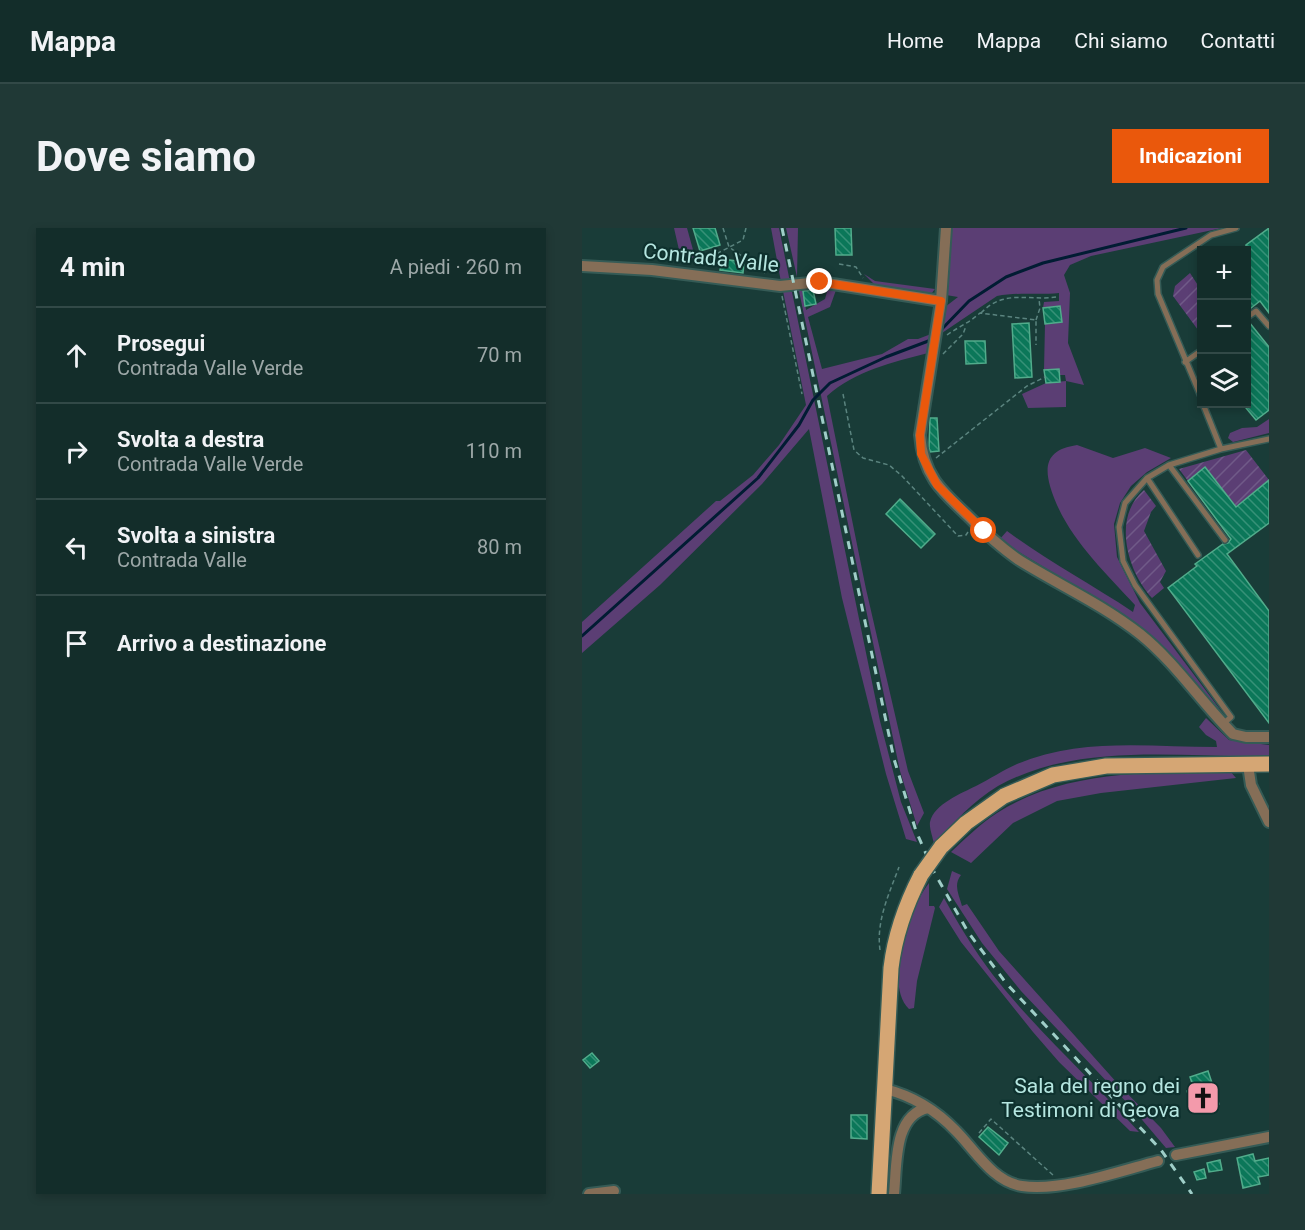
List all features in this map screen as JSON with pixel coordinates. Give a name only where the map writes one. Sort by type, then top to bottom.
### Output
[{"type":"main road","points":[[879,1194],[891,968],[895,936],[921,875],[941,847],[966,823],[1004,796],[1053,775],[1107,766],[1269,764]]},
{"type":"street","points":[[946,228],[941,301],[920,435],[921,454],[937,485],[976,524],[1018,559],[1118,618],[1139,633],[1164,656],[1233,734],[1269,738]]},
{"type":"street","name":"Contrada Valle","points":[[582,266],[680,273],[776,286],[820,282],[941,301]]},
{"type":"street","points":[[1248,765],[1251,785],[1269,822]]},
{"type":"street","points":[[885,1089],[914,1098],[955,1130],[991,1170],[1008,1182],[1021,1186],[1056,1185],[1158,1161]]},
{"type":"street","points":[[894,1194],[900,1133],[921,1109],[928,1108]]},
{"type":"street","points":[[1176,1155],[1269,1137]]},
{"type":"street","points":[[589,1194],[614,1191]]},
{"type":"lane","points":[[1197,390],[1158,294],[1157,280],[1163,267],[1185,250],[1211,235],[1236,228]]},
{"type":"lane","points":[[1251,314],[1256,311],[1269,326]]},
{"type":"lane","points":[[1185,362],[1197,354]]},
{"type":"lane","points":[[1205,408],[1221,449]]},
{"type":"lane","points":[[1223,724],[1232,717],[1135,585],[1123,561],[1119,527],[1125,503],[1147,478],[1169,465],[1221,449],[1269,439]]},
{"type":"lane","points":[[1169,465],[1225,540]]},
{"type":"lane","points":[[1147,478],[1198,555]]},
{"type":"path","points":[[723,228],[729,247],[765,271],[776,286],[802,394]]},
{"type":"path","points":[[680,273],[742,240],[746,228]]},
{"type":"path","points":[[838,264],[856,267],[868,286],[868,290]]},
{"type":"path","points":[[934,342],[938,343],[957,328],[966,325],[997,299],[1056,297]]},
{"type":"path","points":[[1036,345],[1039,299]]},
{"type":"path","points":[[980,314],[1036,320]]},
{"type":"path","points":[[932,357],[946,353],[963,334],[966,325]]},
{"type":"path","points":[[925,465],[1027,386],[1045,377]]},
{"type":"path","points":[[843,394],[854,450],[863,458],[889,465],[958,536],[966,535],[976,524]]},
{"type":"path","points":[[891,968],[885,964],[881,953],[879,927],[899,867]]},
{"type":"path","points":[[979,1133],[991,1119],[1053,1173],[1056,1185]]},
{"type":"shaded area","points":[[674,228],[687,228],[695,257],[682,263]]},
{"type":"shaded area","points":[[771,228],[779,228],[790,282],[781,282]]},
{"type":"shaded area","points":[[786,228],[798,228],[797,277]]},
{"type":"shaded area","points":[[949,228],[1222,228],[1091,256],[1070,265],[1064,275],[1070,293],[1068,343],[1084,385],[1066,381],[1065,375],[1060,375],[1059,369],[1044,370],[1045,324],[1062,322],[1043,308],[1044,302],[1059,301],[1059,293],[997,296],[939,335],[945,307],[958,297],[946,295]]},
{"type":"shaded area","points":[[1190,273],[1197,284],[1197,329],[1173,296],[1175,286]]},
{"type":"shaded area","points":[[864,274],[875,281],[935,289],[931,294],[875,285]]},
{"type":"shaded area","points":[[828,288],[836,290],[830,307],[808,317],[822,369],[882,354],[908,339],[918,339],[931,334],[928,353],[862,374],[827,396],[866,589],[908,771],[924,813],[917,826],[900,771],[799,291],[803,291],[806,310],[825,299]]},
{"type":"shaded area","points":[[783,291],[792,292],[880,721],[901,802],[917,842],[906,839],[886,774],[842,598],[809,429],[762,484],[660,585],[582,653],[582,622],[716,501],[720,501],[753,475],[779,445],[806,405]]},
{"type":"shaded area","points":[[1066,381],[1066,407],[1028,408],[1022,394],[1046,383]]},
{"type":"shaded area","points":[[1269,419],[1269,433],[1233,442],[1228,438],[1230,433],[1242,428],[1257,427]]},
{"type":"shaded area","points":[[1077,445],[1113,458],[1145,448],[1171,458],[1147,472],[1131,486],[1120,503],[1114,524],[1117,557],[1140,603],[1222,712],[1163,648],[1131,620],[999,540],[1007,531],[1133,612],[1135,605],[1074,535],[1056,503],[1050,486],[1048,470],[1051,458],[1061,450]]},
{"type":"shaded area","points":[[1246,450],[1269,480],[1236,507],[1205,467],[1188,481],[1179,469]]},
{"type":"shaded area","points":[[1144,490],[1156,506],[1151,512],[1144,531],[1166,571],[1160,582],[1164,588],[1152,598],[1136,574],[1127,544],[1128,514],[1134,501]]},
{"type":"shaded area","points":[[1206,718],[1229,740],[1269,745],[1269,756],[1131,755],[1096,757],[1062,763],[1030,772],[998,786],[972,805],[934,844],[930,822],[937,810],[956,796],[1012,766],[1041,756],[1091,747],[1141,745],[1217,747],[1216,741],[1199,727]]},
{"type":"shaded area","points":[[1230,771],[1236,778],[1101,793],[1057,801],[1013,823],[971,863],[951,852],[997,813],[1051,788],[1110,776]]},
{"type":"shaded area","points":[[952,871],[961,875],[957,886],[962,906],[967,904],[999,951],[1118,1084],[1161,1128],[1175,1147],[1166,1148],[1132,1108],[1021,991],[982,943],[947,889]]},
{"type":"shaded area","points":[[929,883],[929,906],[935,908],[917,981],[914,1008],[909,1009],[902,998],[898,983],[902,946],[914,909]]},
{"type":"shaded area","points":[[944,898],[979,956],[1010,996],[1139,1132],[1130,1131],[1059,1062],[1033,1032],[961,942],[939,907]]},
{"type":"building","points":[[693,228],[715,228],[720,245],[700,251]]},
{"type":"building","points":[[835,228],[851,228],[852,255],[836,255]]},
{"type":"building","points":[[1269,228],[1269,313],[1260,301],[1251,308],[1251,246],[1246,245]]},
{"type":"building","points":[[722,259],[744,262],[743,273],[720,270]]},
{"type":"building","points":[[813,290],[816,304],[805,306],[803,291]]},
{"type":"building","points":[[1060,306],[1062,322],[1045,324],[1043,308]]},
{"type":"building","points":[[1029,323],[1032,377],[1015,378],[1012,324]]},
{"type":"building","points":[[1251,324],[1269,347],[1269,410],[1256,420],[1246,408],[1251,408]]},
{"type":"building","points":[[965,341],[985,341],[986,363],[966,364]]},
{"type":"building","points":[[1059,369],[1060,382],[1046,383],[1044,370]]},
{"type":"building","points":[[930,418],[937,418],[939,451],[930,452]]},
{"type":"building","points":[[1205,467],[1236,507],[1269,480],[1269,523],[1227,554],[1269,611],[1269,723],[1168,588],[1197,566],[1195,564],[1231,539],[1188,481]]},
{"type":"building","points":[[900,499],[935,534],[921,548],[886,514]]},
{"type":"building","points":[[592,1053],[599,1061],[590,1068],[583,1060]]},
{"type":"building","name":"Sala del regno dei Testimoni di Geova","points":[[1208,1071],[1219,1104],[1194,1113],[1187,1091],[1194,1089],[1190,1077]]},
{"type":"building","points":[[851,1115],[867,1115],[867,1139],[851,1138]]},
{"type":"building","points":[[988,1127],[1008,1143],[999,1155],[979,1137]]},
{"type":"building","points":[[1253,1154],[1255,1161],[1269,1158],[1269,1175],[1258,1177],[1260,1184],[1243,1188],[1237,1158]]},
{"type":"building","points":[[1220,1160],[1222,1170],[1209,1172],[1207,1163]]},
{"type":"building","points":[[1204,1169],[1206,1178],[1197,1180],[1194,1172]]},
{"type":"waterway","points":[[940,331],[969,301],[1006,277],[1043,263],[1186,228]]},
{"type":"waterway","points":[[582,636],[758,478],[799,425],[813,400],[830,383],[886,357],[931,340]]},
{"type":"railway","points":[[782,228],[894,759],[916,831],[934,872],[968,932],[1006,983],[1161,1150],[1192,1194]]},
{"type":"place","name":"Sala del regno dei Testimoni di Geova","points":[[1203,1098]]},
{"type":"route","points":[[820,282],[941,301],[926,388],[920,435],[921,454],[937,485],[984,531]]}]
